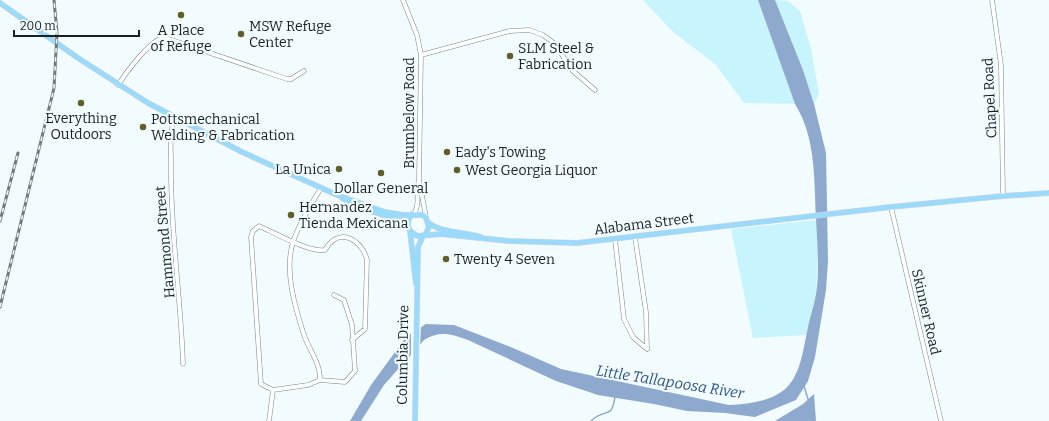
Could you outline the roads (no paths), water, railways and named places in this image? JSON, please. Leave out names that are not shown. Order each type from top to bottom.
[{"type":"main road","points":[[0,3],[118,85],[175,118],[247,154],[337,195],[385,212],[423,215],[427,220],[429,230],[424,235],[417,236],[399,220],[361,208],[337,195]]},
{"type":"main road","name":"Alabama Street","points":[[424,235],[441,234],[545,243],[577,243],[1003,196],[1049,193]]},
{"type":"main road","points":[[409,228],[408,220],[413,214]]},
{"type":"main road","name":"Alabama Street","points":[[427,220],[439,229],[469,233],[487,238]]},
{"type":"main road","name":"Columbia Drive","points":[[409,228],[417,289]]},
{"type":"main road","name":"Columbia Drive","points":[[415,421],[418,247],[424,235]]},
{"type":"street","name":"Brumbelow Road","points":[[403,0],[417,35],[421,55],[419,180],[417,190],[418,206],[413,214]]},
{"type":"street","name":"Chapel Road","points":[[992,0],[1001,65],[1003,196]]},
{"type":"street","points":[[421,55],[510,31],[529,30],[543,35],[554,43],[573,71],[595,90]]},
{"type":"street","points":[[118,85],[143,54],[157,39],[162,37],[287,79],[291,79],[304,71]]},
{"type":"street","name":"Hammond Street","points":[[175,118],[171,129],[170,192],[182,316],[183,364]]},
{"type":"street","name":"Brumbelow Road","points":[[419,180],[427,220]]},
{"type":"street","points":[[320,380],[320,373],[304,336],[291,281],[290,256],[294,242],[321,188]]},
{"type":"street","name":"Skinner Road","points":[[891,208],[941,421]]},
{"type":"street","points":[[334,295],[344,300],[352,325],[352,340],[356,371],[344,382],[320,380],[308,385],[273,390],[261,384],[251,237],[252,231],[259,226],[308,249],[319,252],[325,250],[331,242],[343,237],[356,242],[365,250],[367,260],[365,329],[352,340]]},
{"type":"street","points":[[615,239],[624,319],[633,337],[647,349],[646,312],[635,237]]},
{"type":"street","points":[[268,421],[273,390]]},
{"type":"waterway","points":[[804,386],[808,399]]},
{"type":"waterway","points":[[591,421],[596,417],[610,411],[614,404],[615,396]]},
{"type":"railway","points":[[0,307],[54,88],[57,33],[54,0]]},
{"type":"railway","points":[[0,221],[18,153]]},
{"type":"place","name":"A Place of Refuge","points":[[181,15]]},
{"type":"place","name":"MSW Refuge Center","points":[[241,34]]},
{"type":"place","name":"SLM Steel & Fabrication","points":[[510,56]]},
{"type":"place","name":"Everything Outdoors","points":[[81,103]]},
{"type":"place","name":"Pottsmechanical Welding & Fabrication","points":[[143,127]]},
{"type":"place","name":"Eady's Towing","points":[[447,152]]},
{"type":"place","name":"La Unica","points":[[339,169]]},
{"type":"place","name":"West Georgia Liquor","points":[[457,170]]},
{"type":"place","name":"Dollar General","points":[[381,173]]},
{"type":"place","name":"Hernandez Tienda Mexicana","points":[[291,215]]},
{"type":"place","name":"Twenty 4 Seven","points":[[446,259]]},
{"type":"water label","name":"Little Tallapoosa River","points":[[670,382]]}]
